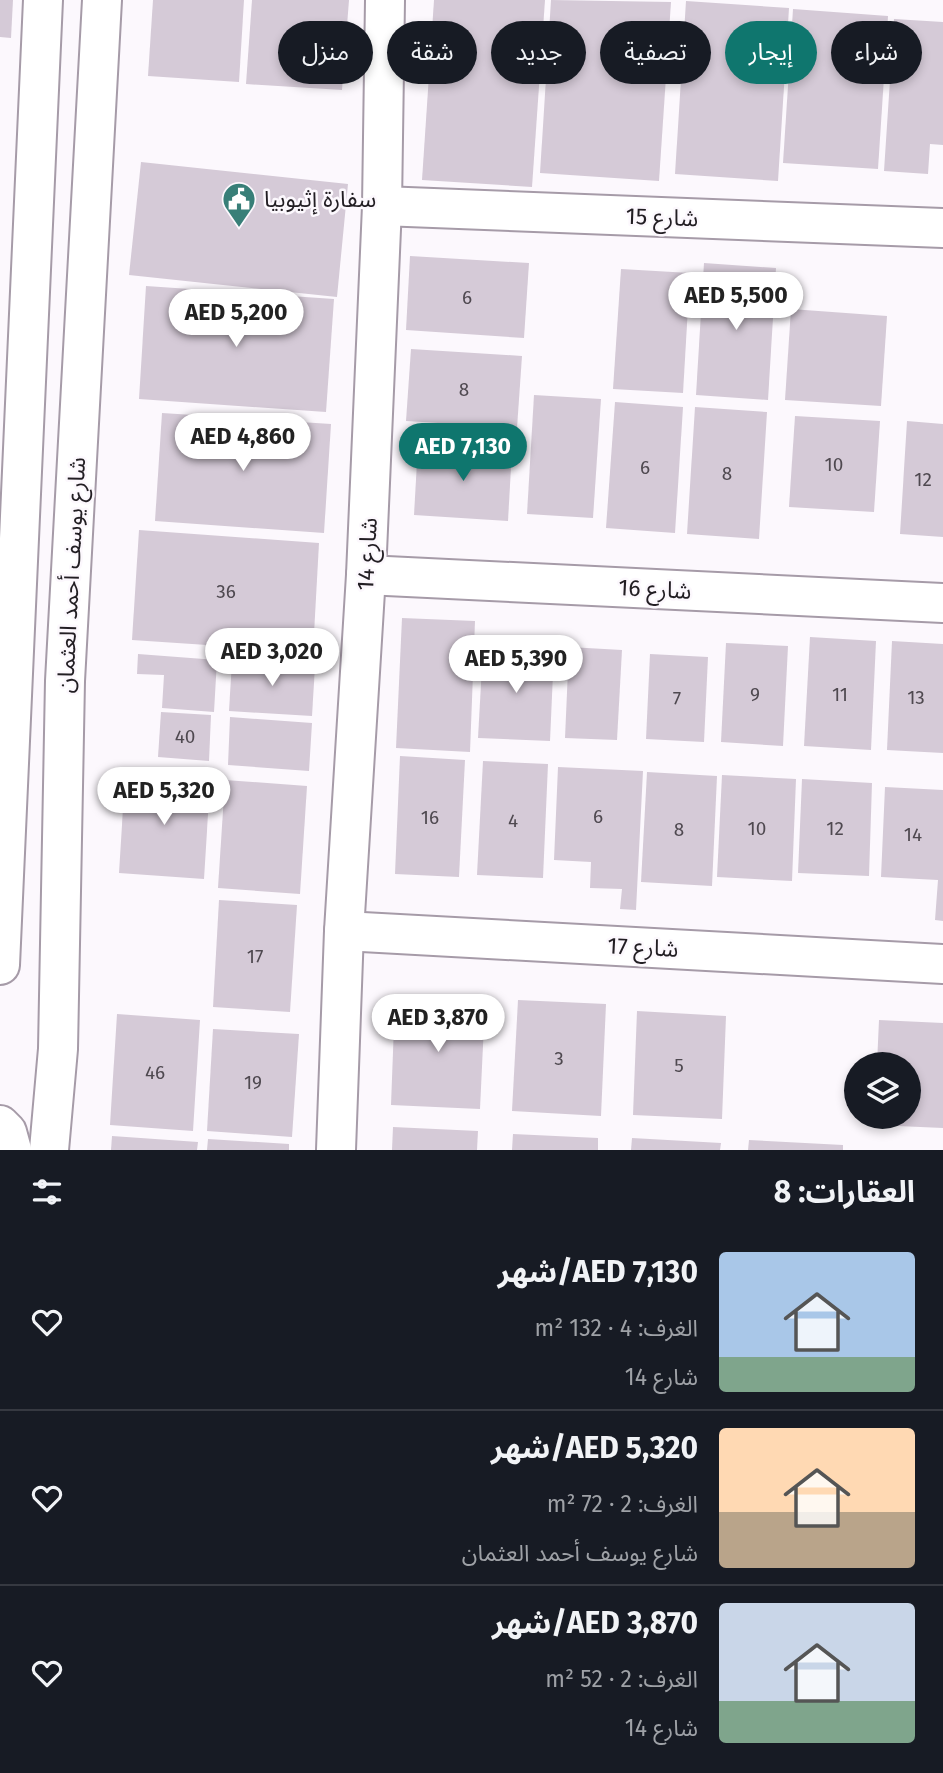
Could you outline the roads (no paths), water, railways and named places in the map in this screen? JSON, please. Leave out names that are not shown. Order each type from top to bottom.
[{"type":"street","points":[[0,965],[43,0]]},
{"type":"street","name":"شارع يوسف أحمد العثمان","points":[[49,1150],[58,1049],[65,681],[102,0]]},
{"type":"street","name":"شارع 14","points":[[336,1150],[344,931],[366,575],[382,206],[385,0]]},
{"type":"street","name":"شارع 15","points":[[382,206],[943,228]]},
{"type":"street","points":[[31,306],[40,321],[51,363],[31,694],[40,699],[52,697],[65,681]]},
{"type":"street","name":"شارع 16","points":[[366,575],[943,603]]},
{"type":"street","points":[[10,770],[22,763],[28,765],[36,770],[44,786],[38,1003],[44,1034],[58,1049]]},
{"type":"street","name":"شارع 17","points":[[344,931],[943,964]]},
{"type":"street","points":[[0,1125],[7,1132],[12,1150]]},
{"type":"place","name":"سفارة إثيوبيا","points":[[239,229]]}]
